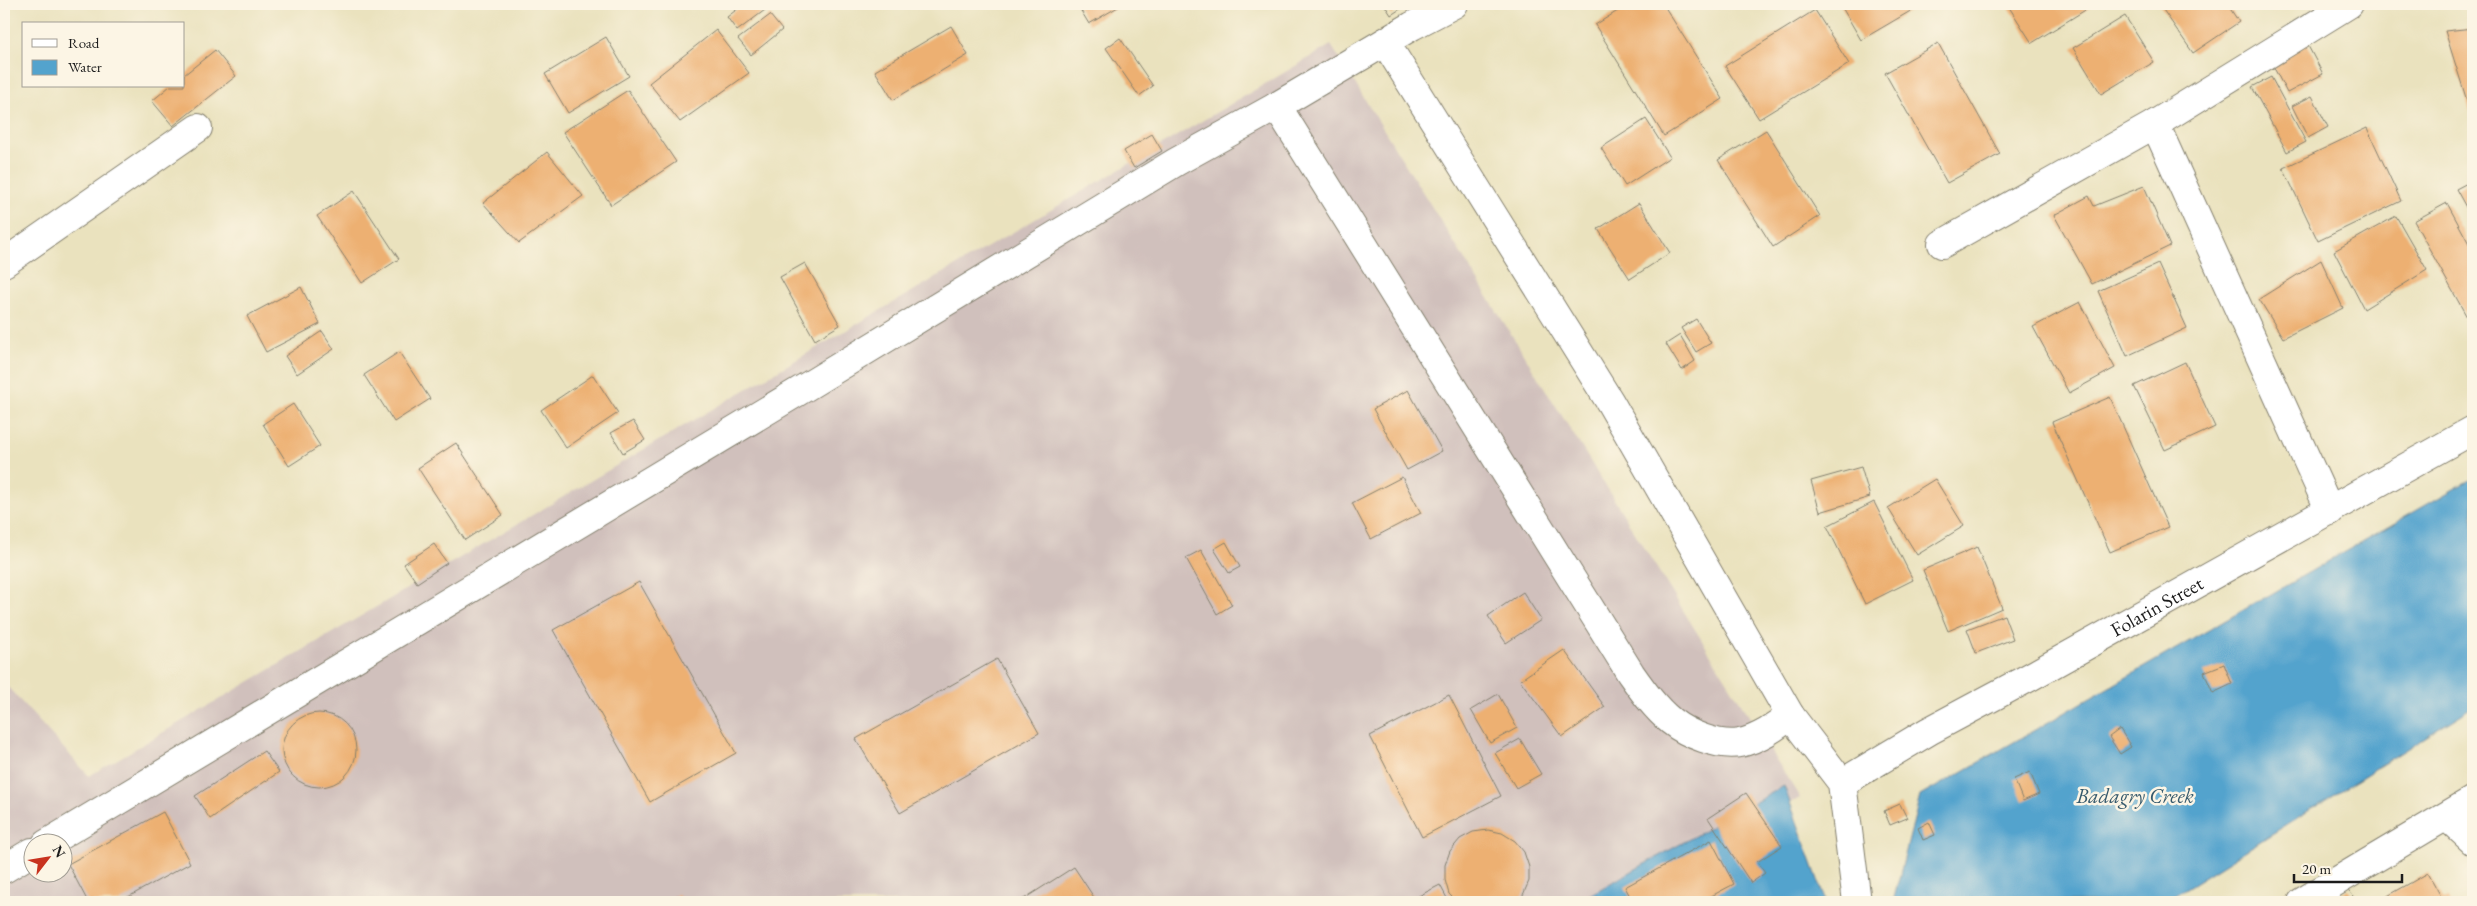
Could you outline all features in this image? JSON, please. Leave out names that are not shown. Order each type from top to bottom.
[{"type":"street","points":[[63,834],[798,392],[1176,162],[1278,106],[1454,4]]},
{"type":"street","points":[[1942,244],[2155,124],[2349,4]]},
{"type":"street","points":[[1386,42],[1610,402],[1790,715],[1842,783],[1857,902]]},
{"type":"street","points":[[1278,106],[1445,378],[1631,674],[1651,701],[1681,728],[1707,740],[1739,743],[1777,727],[1790,715]]},
{"type":"street","points":[[2155,124],[2330,511]]},
{"type":"street","points":[[4,263],[198,128]]},
{"type":"street","name":"Folarin Street","points":[[1842,783],[1929,731],[2330,511],[2473,430]]},
{"type":"street","points":[[2302,902],[2473,800]]},
{"type":"street","points":[[2447,817],[2473,841]]},
{"type":"street","points":[[4,869],[22,858]]},
{"type":"shaded area","points":[[1331,45],[1800,798],[1611,902],[4,902],[4,683],[89,776]]},
{"type":"water","name":"Badagry Creek","points":[[2473,478],[2473,707],[2164,902],[1893,902],[1920,796]]},
{"type":"water","points":[[1784,786],[1826,902],[1577,902]]},
{"type":"building","points":[[744,4],[773,4],[737,31],[727,17]]},
{"type":"building","points":[[1077,4],[1123,4],[1089,24]]},
{"type":"building","points":[[1384,4],[1408,4],[1391,15]]},
{"type":"building","points":[[1629,4],[1663,4],[1723,99],[1664,136],[1595,25]]},
{"type":"building","points":[[1840,4],[1918,4],[1919,6],[1861,40]]},
{"type":"building","points":[[2007,4],[2095,4],[2032,43]]},
{"type":"building","points":[[2159,4],[2227,4],[2239,22],[2193,53]]},
{"type":"building","points":[[1815,10],[1849,64],[1759,119],[1725,66]]},
{"type":"building","points":[[770,15],[782,30],[751,55],[738,39]]},
{"type":"building","points":[[2125,16],[2154,62],[2101,94],[2073,48]]},
{"type":"building","points":[[951,26],[968,55],[893,100],[875,71]]},
{"type":"building","points":[[2473,28],[2473,120],[2445,31]]},
{"type":"building","points":[[716,30],[749,73],[680,122],[649,83]]},
{"type":"building","points":[[606,37],[629,76],[568,113],[545,74]]},
{"type":"building","points":[[1120,38],[1153,86],[1139,96],[1106,48]]},
{"type":"building","points":[[1938,43],[2000,154],[1947,183],[1885,73]]},
{"type":"building","points":[[2307,44],[2323,74],[2287,93],[2271,62]]},
{"type":"building","points":[[215,50],[236,76],[173,126],[152,101],[168,88],[185,88],[185,74]]},
{"type":"building","points":[[2271,77],[2306,142],[2287,152],[2252,87]]},
{"type":"building","points":[[628,90],[676,162],[611,205],[563,132]]},
{"type":"building","points":[[2312,96],[2328,127],[2308,138],[2292,106]]},
{"type":"building","points":[[1646,119],[1670,157],[1625,186],[1601,148]]},
{"type":"building","points":[[2367,128],[2401,201],[2318,241],[2283,168]]},
{"type":"building","points":[[1766,130],[1820,216],[1773,247],[1718,160]]},
{"type":"building","points":[[1152,134],[1162,151],[1134,168],[1124,151]]},
{"type":"building","points":[[547,152],[583,196],[519,243],[483,203]]},
{"type":"building","points":[[2473,180],[2473,220],[2456,189]]},
{"type":"building","points":[[2144,186],[2170,246],[2092,284],[2054,215],[2089,196],[2094,206]]},
{"type":"building","points":[[354,191],[399,259],[362,283],[317,216]]},
{"type":"building","points":[[1639,203],[1670,253],[1630,279],[1598,229]]},
{"type":"building","points":[[2447,203],[2473,251],[2473,328],[2414,221]]},
{"type":"building","points":[[2396,216],[2427,270],[2364,309],[2334,251]]},
{"type":"building","points":[[2321,260],[2343,308],[2283,338],[2259,299]]},
{"type":"building","points":[[805,263],[840,325],[815,340],[780,277]]},
{"type":"building","points":[[2158,264],[2187,328],[2127,356],[2098,291]]},
{"type":"building","points":[[301,287],[320,324],[266,352],[247,316]]},
{"type":"building","points":[[2080,302],[2115,368],[2069,393],[2033,327]]},
{"type":"building","points":[[1696,319],[1711,343],[1696,352],[1681,328]]},
{"type":"building","points":[[322,331],[334,349],[297,374],[285,356]]},
{"type":"building","points":[[1680,335],[1695,361],[1682,370],[1666,344]]},
{"type":"building","points":[[399,352],[430,399],[394,422],[364,375]]},
{"type":"building","points":[[2185,362],[2215,427],[2165,450],[2134,386]]},
{"type":"building","points":[[593,375],[618,413],[566,448],[541,410]]},
{"type":"building","points":[[1408,390],[1442,451],[1407,470],[1373,409]]},
{"type":"building","points":[[2110,397],[2168,527],[2110,552],[2052,422]]},
{"type":"building","points":[[293,404],[320,446],[289,466],[263,424]]},
{"type":"building","points":[[633,421],[645,440],[623,453],[611,433]]},
{"type":"building","points":[[456,443],[503,515],[465,540],[418,468]]},
{"type":"building","points":[[1861,467],[1870,497],[1820,512],[1811,481]]},
{"type":"building","points":[[1402,477],[1421,513],[1371,539],[1352,503]]},
{"type":"building","points":[[1935,479],[1964,526],[1917,555],[1888,508]]},
{"type":"building","points":[[1874,502],[1913,580],[1865,604],[1827,526]]},
{"type":"building","points":[[1226,542],[1240,567],[1229,573],[1214,549]]},
{"type":"building","points":[[434,544],[447,563],[417,583],[404,564]]},
{"type":"building","points":[[1977,547],[2002,608],[1948,631],[1923,570]]},
{"type":"building","points":[[1201,550],[1232,605],[1217,614],[1186,558]]},
{"type":"building","points":[[639,582],[736,753],[650,802],[553,630]]},
{"type":"building","points":[[1523,592],[1541,620],[1506,643],[1488,616]]},
{"type":"building","points":[[2004,615],[2013,639],[1976,653],[1967,629]]},
{"type":"building","points":[[1564,650],[1605,707],[1562,737],[1520,680]]},
{"type":"building","points":[[997,659],[1039,733],[900,813],[856,739]]},
{"type":"building","points":[[2224,664],[2232,684],[2213,693],[2204,672]]},
{"type":"building","points":[[1498,694],[1517,728],[1490,743],[1471,710]]},
{"type":"building","points":[[1449,695],[1501,796],[1422,837],[1370,736]]},
{"type":"building","points":[[319,713],[333,716],[345,724],[353,736],[356,750],[353,764],[345,776],[333,784],[319,787],[305,784],[293,776],[285,764],[282,750],[285,736],[293,724],[305,716]]},
{"type":"building","points":[[2120,729],[2131,747],[2120,754],[2109,737]]},
{"type":"building","points":[[1520,739],[1541,774],[1516,788],[1495,753]]},
{"type":"building","points":[[264,751],[279,772],[210,819],[195,796]]},
{"type":"building","points":[[2030,772],[2039,794],[2023,801],[2014,779]]},
{"type":"building","points":[[1746,793],[1782,846],[1757,862],[1765,873],[1751,883],[1708,818]]},
{"type":"building","points":[[1900,804],[1907,818],[1890,825],[1884,811]]},
{"type":"building","points":[[163,812],[190,863],[119,902],[88,902],[72,872],[72,862]]},
{"type":"building","points":[[1929,822],[1935,835],[1923,840],[1918,828]]},
{"type":"building","points":[[1488,830],[1502,833],[1515,841],[1524,852],[1529,867],[1529,881],[1523,895],[1517,902],[1457,902],[1449,894],[1445,880],[1445,865],[1450,851],[1460,839],[1473,832]]},
{"type":"building","points":[[1711,840],[1734,884],[1700,902],[1633,902],[1625,887]]},
{"type":"building","points":[[1074,867],[1097,902],[1019,902]]},
{"type":"building","points":[[2428,873],[2443,900],[2448,897],[2451,902],[2377,902]]},
{"type":"building","points":[[1440,885],[1449,902],[1407,902]]},
{"type":"building","points":[[2348,889],[2357,902],[2332,902],[2330,900]]},
{"type":"building","points":[[678,895],[683,902],[665,902]]}]
